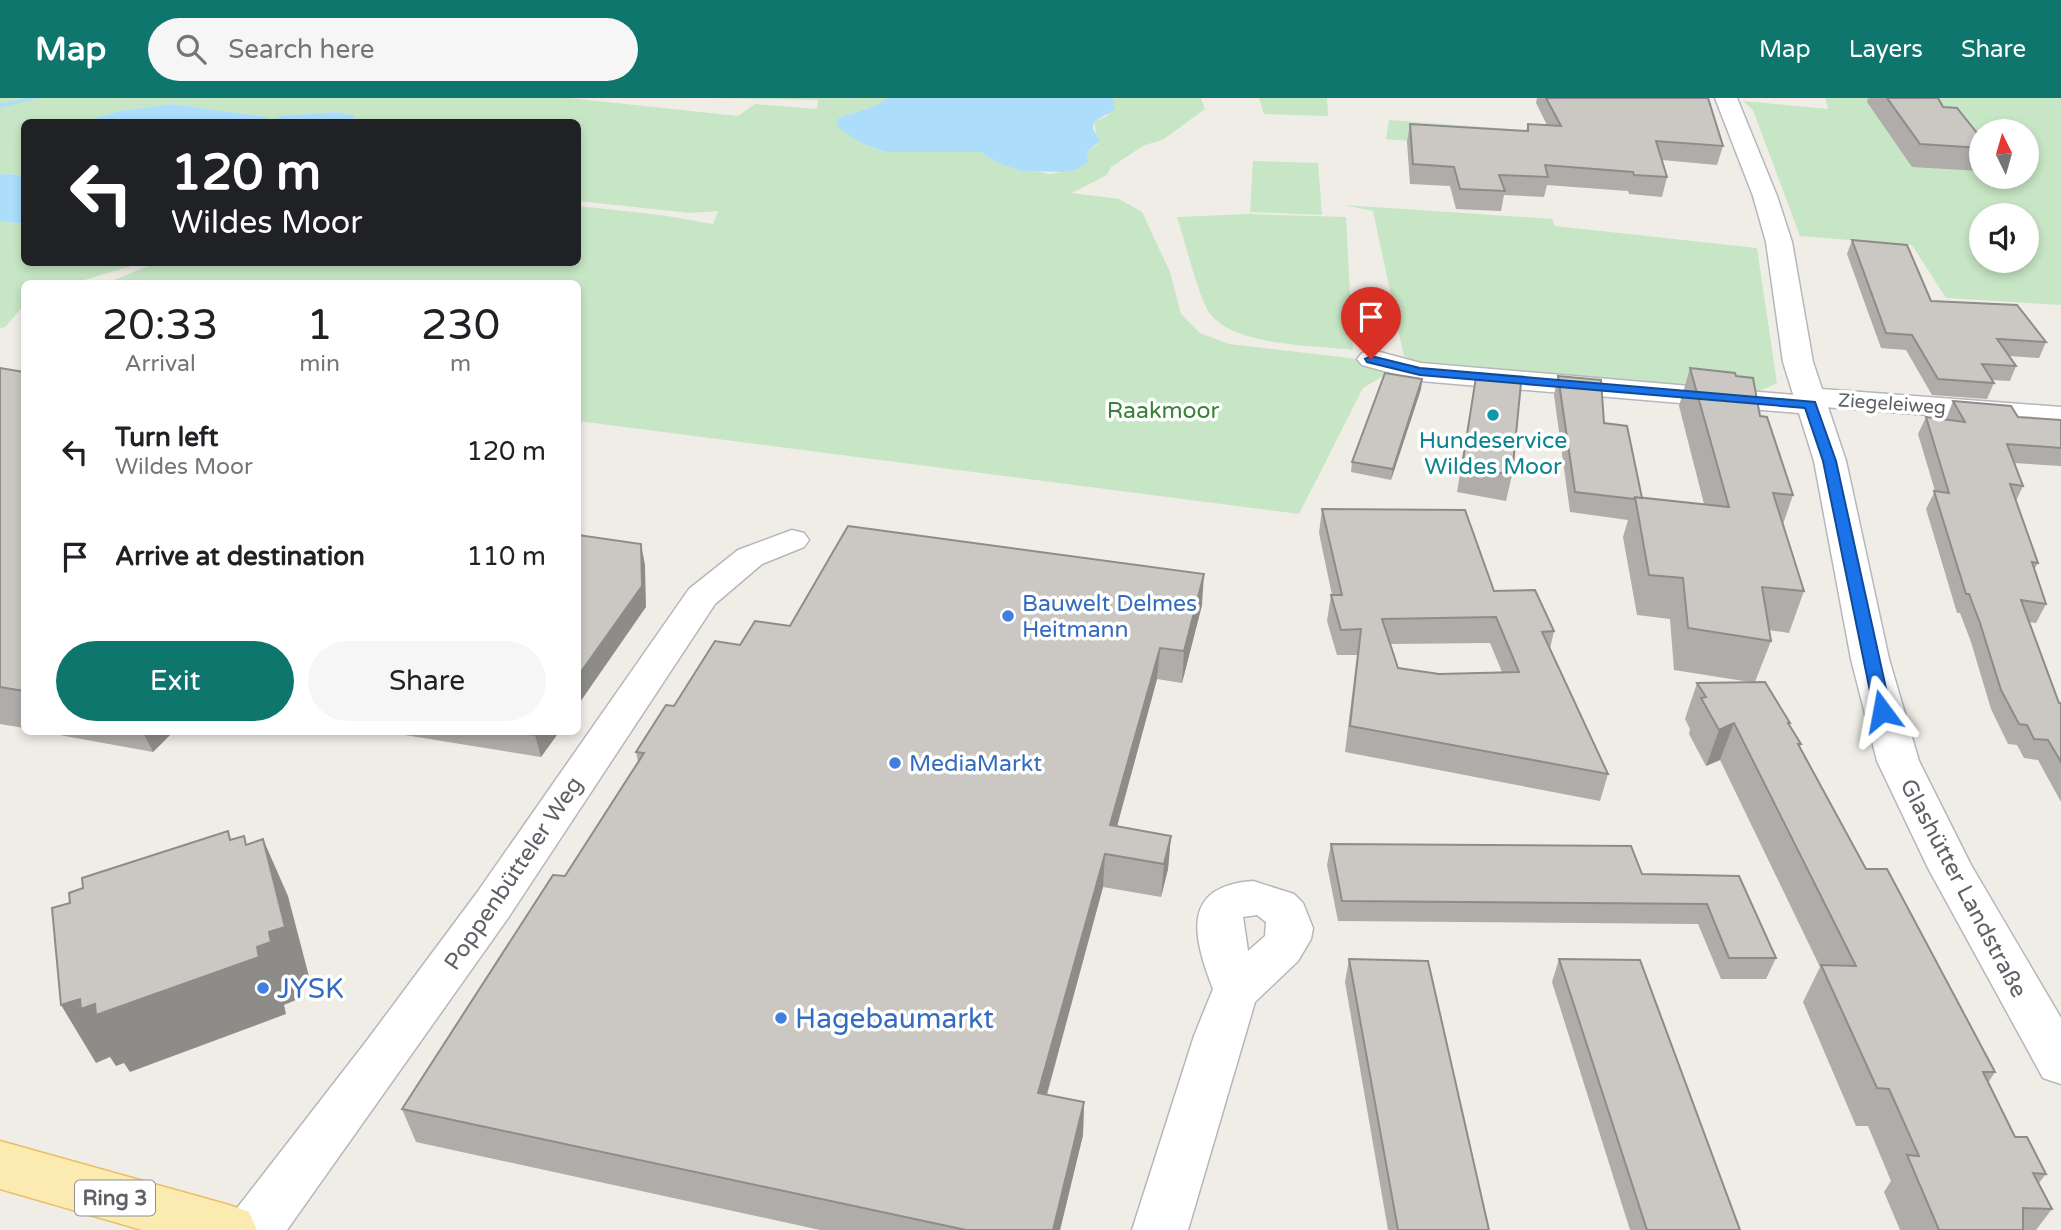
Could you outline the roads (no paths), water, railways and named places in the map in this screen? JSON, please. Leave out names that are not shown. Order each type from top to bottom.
[{"type":"main road","name":"Ring 3","points":[[0,1166],[229,1230]]},
{"type":"street","name":"Glashütter Landstraße","points":[[1726,98],[1765,196],[1779,242],[1788,309],[1809,401],[1830,461],[1876,685],[1898,761],[1950,869],[2061,1063]]},
{"type":"street","name":"Ziegeleiweg","points":[[1371,359],[1420,372],[1809,401],[2061,416]]},
{"type":"street","name":"Poppenbütteler Weg","points":[[254,1230],[383,1058],[492,906],[702,597],[750,556],[792,540]]},
{"type":"street","points":[[1160,1230],[1213,1055],[1237,988]]},
{"type":"water","points":[[888,98],[1112,98],[1115,109],[1094,122],[1093,129],[1100,141],[1087,152],[1088,162],[1076,170],[1022,171],[996,162],[981,152],[886,152],[865,145],[837,127],[838,118],[875,106]]},
{"type":"water","points":[[171,104],[268,119],[94,119],[119,111]]},
{"type":"water","points":[[336,112],[355,116],[354,119],[276,119],[281,116]]},
{"type":"water","points":[[0,174],[21,175],[21,224],[0,221]]},
{"type":"waterway","points":[[0,106],[35,98]]},
{"type":"place","name":"Hundeservice Wildes Moor","points":[[1493,415]]},
{"type":"place","name":"Bauwelt Delmes Heitmann","points":[[1008,616]]},
{"type":"place","name":"MediaMarkt","points":[[895,763]]},
{"type":"place","name":"JYSK","points":[[263,988]]},
{"type":"place","name":"Hagebaumarkt","points":[[781,1018]]},
{"type":"park label","name":"Raakmoor","points":[[1163,410]]}]
